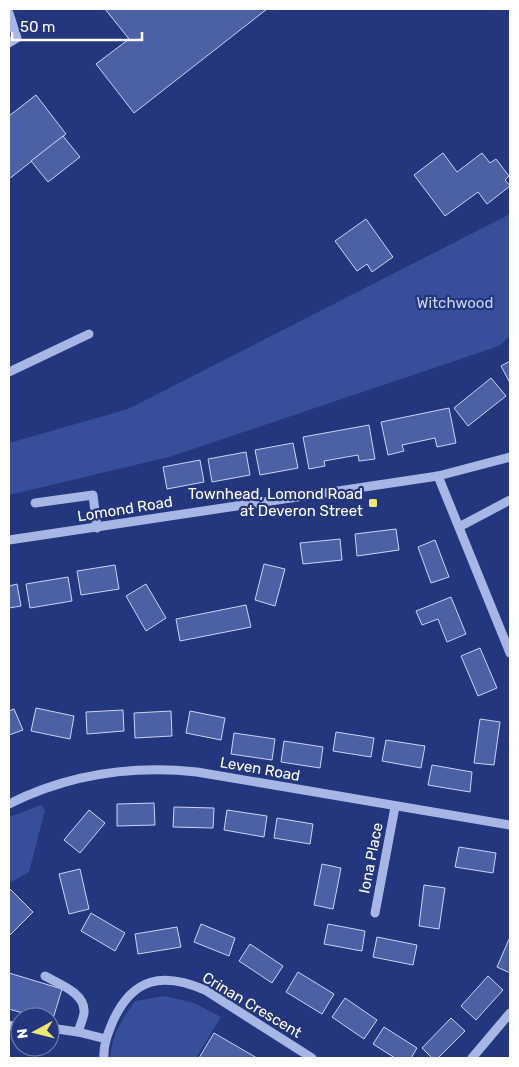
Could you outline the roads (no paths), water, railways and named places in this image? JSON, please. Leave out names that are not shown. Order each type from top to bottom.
[{"type":"street","points":[[9,11],[17,38],[9,43]]},
{"type":"street","points":[[9,372],[90,334]]},
{"type":"street","name":"Lomond Road","points":[[9,540],[438,476],[510,457]]},
{"type":"street","points":[[438,476],[510,653]]},
{"type":"street","points":[[35,503],[93,495],[98,528]]},
{"type":"street","points":[[459,527],[510,500]]},
{"type":"street","name":"Leven Road","points":[[9,804],[33,792],[80,777],[109,772],[172,770],[197,772],[510,825]]},
{"type":"street","name":"Iona Place","points":[[375,913],[395,807]]},
{"type":"street","points":[[46,976],[75,993],[82,1002],[84,1012],[78,1032]]},
{"type":"street","name":"Crinan Crescent","points":[[104,1058],[106,1039],[116,1015],[134,992],[143,985],[170,979],[186,982],[205,990],[312,1058]]},
{"type":"street","points":[[472,1058],[510,1013]]},
{"type":"street","points":[[60,1029],[106,1039]]},
{"type":"place","name":"Townhead, Lomond Road at Deveron Street","points":[[373,503]]},
{"type":"park label","name":"Witchwood","points":[[455,303]]}]
